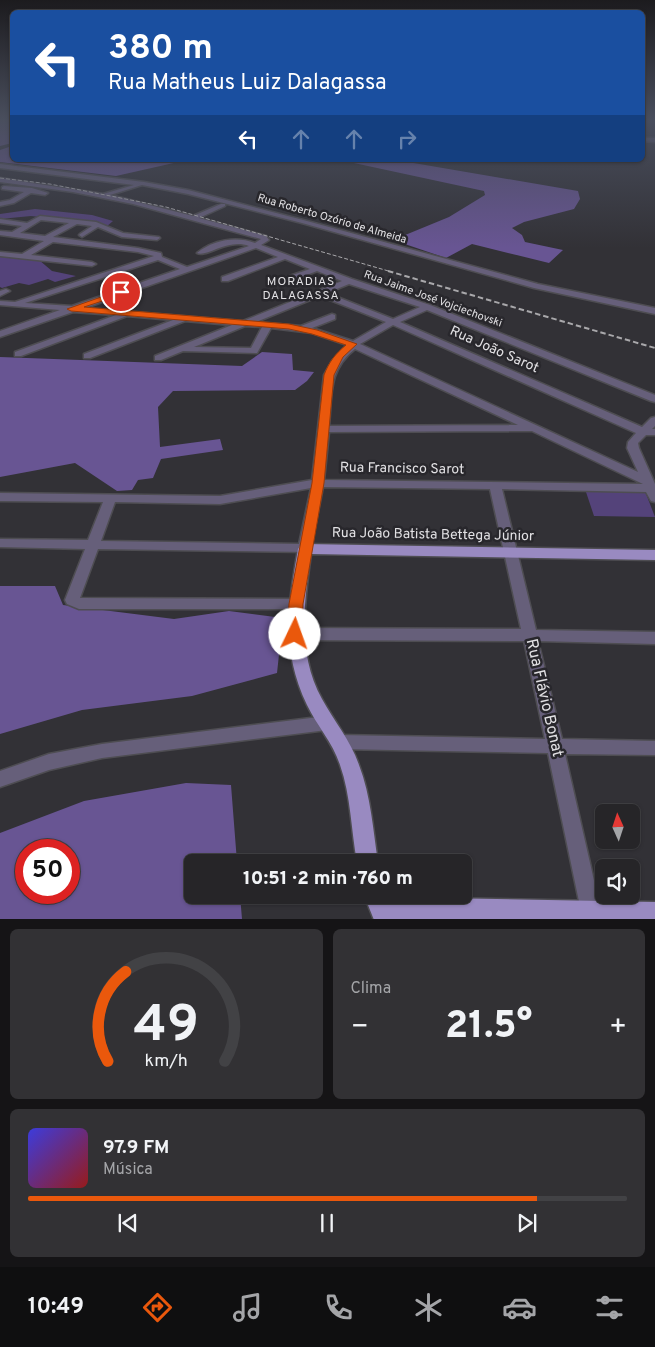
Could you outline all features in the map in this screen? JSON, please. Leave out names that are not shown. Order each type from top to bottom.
[{"type":"main road","name":"Rua João Batista Bettega Júnior","points":[[305,548],[655,555]]},
{"type":"main road","points":[[305,548],[296,604],[295,634],[300,667],[311,695],[326,723],[340,742],[350,764],[357,792],[366,854]]},
{"type":"main road","points":[[380,908],[655,913]]},
{"type":"street","name":"Rua Roberto Ozório de Almeida","points":[[0,166],[132,182],[204,196],[367,243]]},
{"type":"street","points":[[0,180],[103,195],[195,217],[264,237],[265,240],[255,246],[0,334]]},
{"type":"street","points":[[0,194],[24,182]]},
{"type":"street","points":[[132,182],[367,243],[499,280],[655,316]]},
{"type":"street","points":[[0,204],[9,203],[42,185]]},
{"type":"street","points":[[0,188],[83,199],[140,185]]},
{"type":"street","points":[[195,217],[224,205]]},
{"type":"street","points":[[12,235],[40,218],[97,225],[122,236],[157,238]]},
{"type":"street","points":[[0,221],[29,225]]},
{"type":"street","points":[[23,257],[76,222]]},
{"type":"street","points":[[82,235],[97,225]]},
{"type":"street","points":[[0,233],[151,252],[158,256],[158,258],[187,270]]},
{"type":"street","name":"Rua Jaime José Vojciechovski","points":[[201,253],[235,241],[243,241],[349,281],[427,307],[655,399]]},
{"type":"street","points":[[0,254],[92,264]]},
{"type":"street","points":[[225,279],[285,257]]},
{"type":"street","points":[[0,308],[158,258]]},
{"type":"street","points":[[278,283],[316,269]]},
{"type":"street","points":[[158,358],[349,281]]},
{"type":"street","name":"Rua João Sarot","points":[[320,293],[395,323],[643,432],[655,432]]},
{"type":"street","points":[[0,303],[246,322],[302,329],[352,344],[536,428],[652,488]]},
{"type":"street","points":[[305,548],[318,483],[329,375],[332,365],[339,355],[352,344],[427,307]]},
{"type":"street","points":[[617,307],[655,311]]},
{"type":"street","points":[[18,354],[128,313]]},
{"type":"street","points":[[302,329],[332,317]]},
{"type":"street","points":[[86,356],[185,318]]},
{"type":"street","points":[[181,349],[254,351],[268,325]]},
{"type":"street","points":[[652,488],[633,448],[633,442],[655,420]]},
{"type":"street","points":[[323,429],[536,428]]},
{"type":"street","name":"Rua Francisco Sarot","points":[[0,497],[220,500],[318,483],[652,488]]},
{"type":"street","name":"Rua Flávio Bonat","points":[[495,485],[555,745],[591,912]]},
{"type":"street","points":[[110,499],[72,600],[79,604],[296,604]]},
{"type":"street","name":"Rua João Batista Bettega Júnior","points":[[0,543],[305,548]]},
{"type":"street","points":[[295,634],[529,635],[655,638]]},
{"type":"street","points":[[0,779],[49,762],[102,751],[326,723]]},
{"type":"street","points":[[340,742],[655,748]]},
{"type":"shaded area","points":[[7,163],[174,163],[116,176]]},
{"type":"shaded area","points":[[353,163],[413,163],[578,191],[580,199],[574,209],[524,222],[512,228],[522,235],[525,242],[563,250],[549,263],[472,244],[446,258],[393,240],[449,217],[485,195],[484,191]]},
{"type":"shaded area","points":[[35,209],[92,215],[113,221],[106,227],[96,223],[31,216],[0,219],[0,214]]},
{"type":"shaded area","points":[[0,255],[39,260],[52,271],[76,276],[55,282],[48,279],[29,285],[19,283],[2,288],[0,287]]},
{"type":"shaded area","points":[[262,352],[292,354],[293,370],[314,372],[307,381],[295,390],[173,391],[158,407],[160,447],[220,439],[223,450],[161,459],[153,478],[138,480],[132,490],[117,491],[75,463],[0,477],[0,357],[242,366]]},
{"type":"shaded area","points":[[585,489],[645,491],[655,517],[594,516]]},
{"type":"shaded area","points":[[0,586],[55,586],[63,605],[174,619],[229,611],[283,618],[277,673],[192,696],[82,710],[0,734]]},
{"type":"shaded area","points":[[186,783],[231,785],[236,854],[184,854],[184,904],[241,904],[242,919],[0,919],[0,833],[84,801]]},
{"type":"railway","points":[[0,178],[50,184],[166,207],[392,272]]},
{"type":"railway","points":[[388,271],[655,348]]},
{"type":"district","name":"MORADIAS DALAGASSA","points":[[301,289]]},
{"type":"route","points":[[121,292],[71,309],[289,327],[314,332],[352,344],[339,355],[332,365],[329,375],[318,483],[296,604],[295,634]]}]
